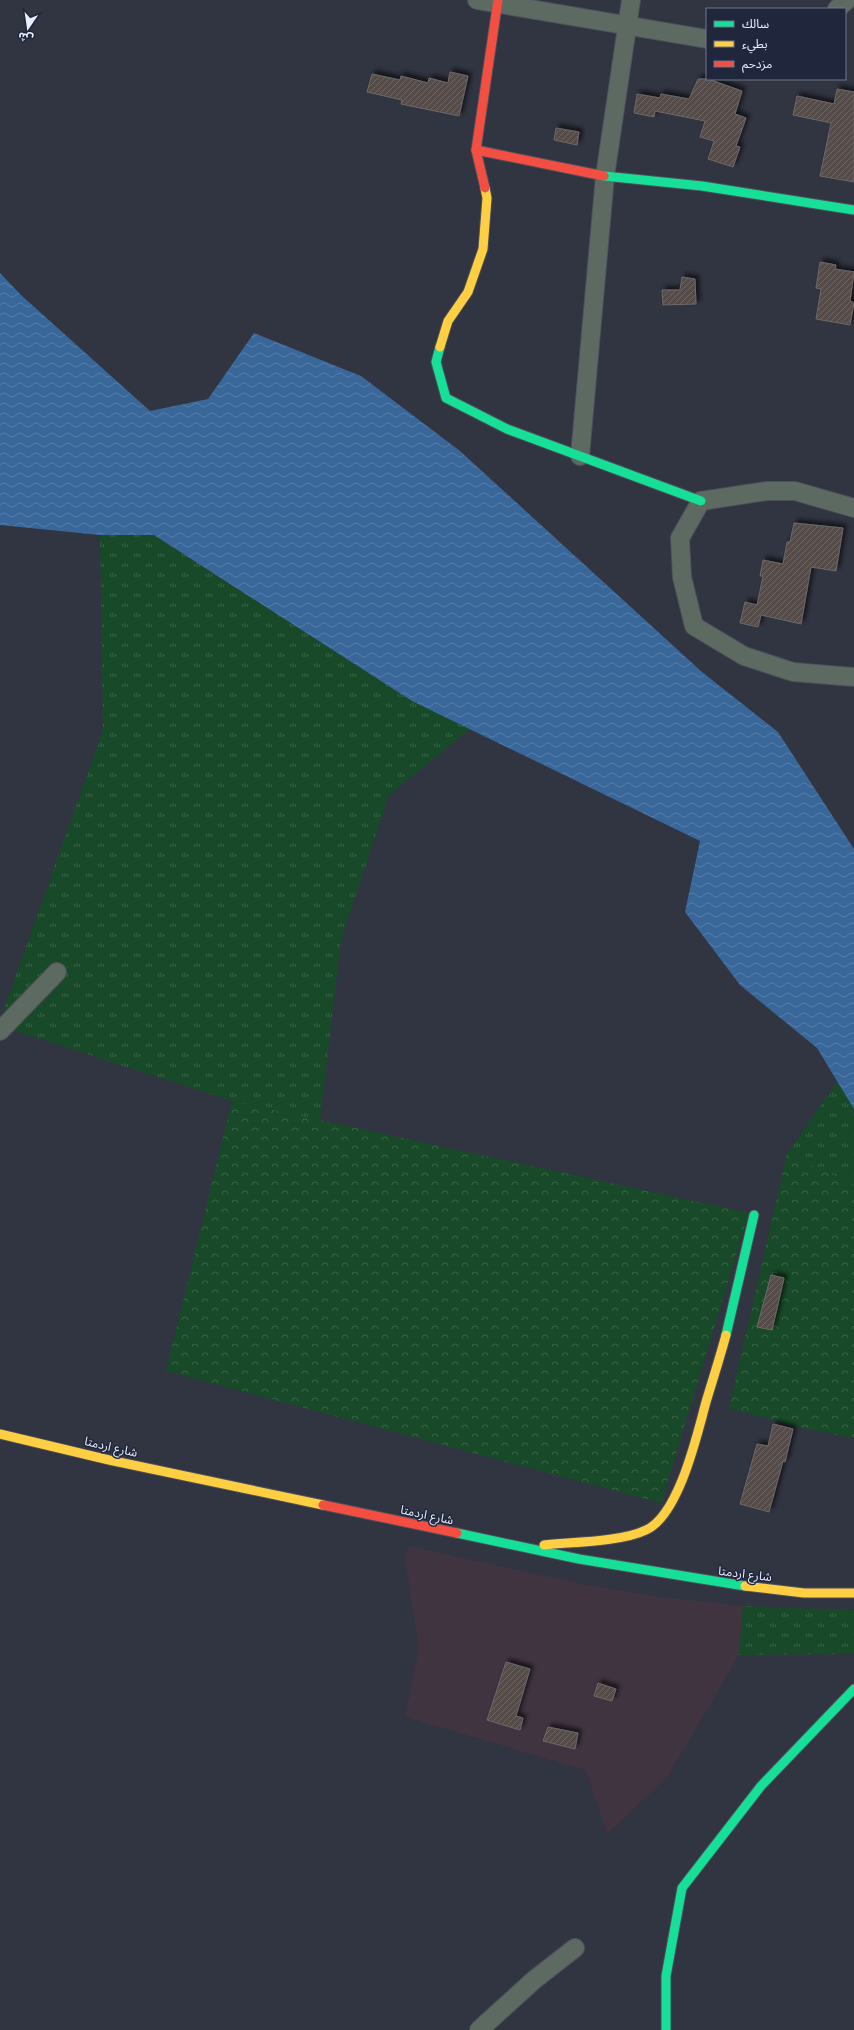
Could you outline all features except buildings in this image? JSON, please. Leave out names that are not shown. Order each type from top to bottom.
[{"type":"street","points":[[477,0],[498,2],[706,39]]},
{"type":"street","points":[[580,456],[605,176],[631,0]]},
{"type":"street","points":[[498,2],[476,150],[487,198],[483,249],[468,292],[448,321],[436,362],[446,398],[507,429],[701,501],[767,491],[795,491],[854,508]]},
{"type":"street","points":[[476,150],[605,176],[702,186],[854,210]]},
{"type":"street","points":[[701,501],[680,538],[682,577],[694,626],[744,656],[793,672],[854,677]]},
{"type":"street","points":[[0,1031],[57,972]]},
{"type":"street","points":[[518,1547],[631,1536],[647,1530],[658,1522],[667,1510],[686,1471],[724,1342],[754,1216]]},
{"type":"street","name":"شارع اردمتا","points":[[0,1434],[110,1460],[518,1547],[720,1583],[804,1593],[854,1593]]},
{"type":"street","points":[[666,2030],[666,1976],[682,1888],[761,1786],[854,1689]]},
{"type":"street","points":[[479,2030],[534,1980],[575,1948]]},
{"type":"shaded area","points":[[409,1546],[581,1584],[661,1597],[743,1606],[739,1655],[668,1776],[607,1834],[586,1770],[405,1717],[419,1649],[405,1558]]},
{"type":"green space","points":[[100,535],[154,535],[412,701],[470,729],[389,795],[341,940],[320,1121],[232,1101],[0,1026],[0,1020],[103,730]]},
{"type":"green space","points":[[837,1082],[854,1109],[854,1185],[787,1154]]},
{"type":"green space","points":[[232,1101],[749,1213],[661,1503],[166,1371]]},
{"type":"green space","points":[[787,1154],[854,1185],[854,1438],[798,1427],[729,1408]]},
{"type":"green space","points":[[743,1606],[854,1610],[854,1654],[739,1655]]},
{"type":"water","points":[[0,273],[21,295],[150,411],[208,399],[254,333],[361,376],[460,451],[702,672],[778,732],[854,849],[854,1109],[817,1048],[740,985],[685,912],[700,841],[412,701],[154,535],[100,535],[0,525]]},
{"type":"traffic: fast","points":[[604,176],[702,186],[854,210]]},
{"type":"traffic: fast","points":[[440,347],[436,362],[446,398],[507,429],[701,501]]},
{"type":"traffic: fast","points":[[726,1335],[754,1215]]},
{"type":"traffic: fast","points":[[457,1533],[579,1559],[745,1586]]},
{"type":"traffic: fast","points":[[666,2030],[666,1976],[682,1888],[761,1786],[854,1689]]},
{"type":"traffic: slow","points":[[440,347],[448,321],[468,292],[483,249],[487,198],[485,188]]},
{"type":"traffic: slow","points":[[544,1545],[596,1541],[623,1537],[646,1530],[658,1522],[677,1492],[685,1473],[726,1335]]},
{"type":"traffic: slow","points":[[0,1434],[109,1460],[323,1505]]},
{"type":"traffic: slow","points":[[745,1586],[804,1593],[854,1593]]},
{"type":"traffic: jam","points":[[485,188],[476,150],[498,0]]},
{"type":"traffic: jam","points":[[476,150],[604,176]]},
{"type":"traffic: jam","points":[[323,1505],[457,1533]]}]
